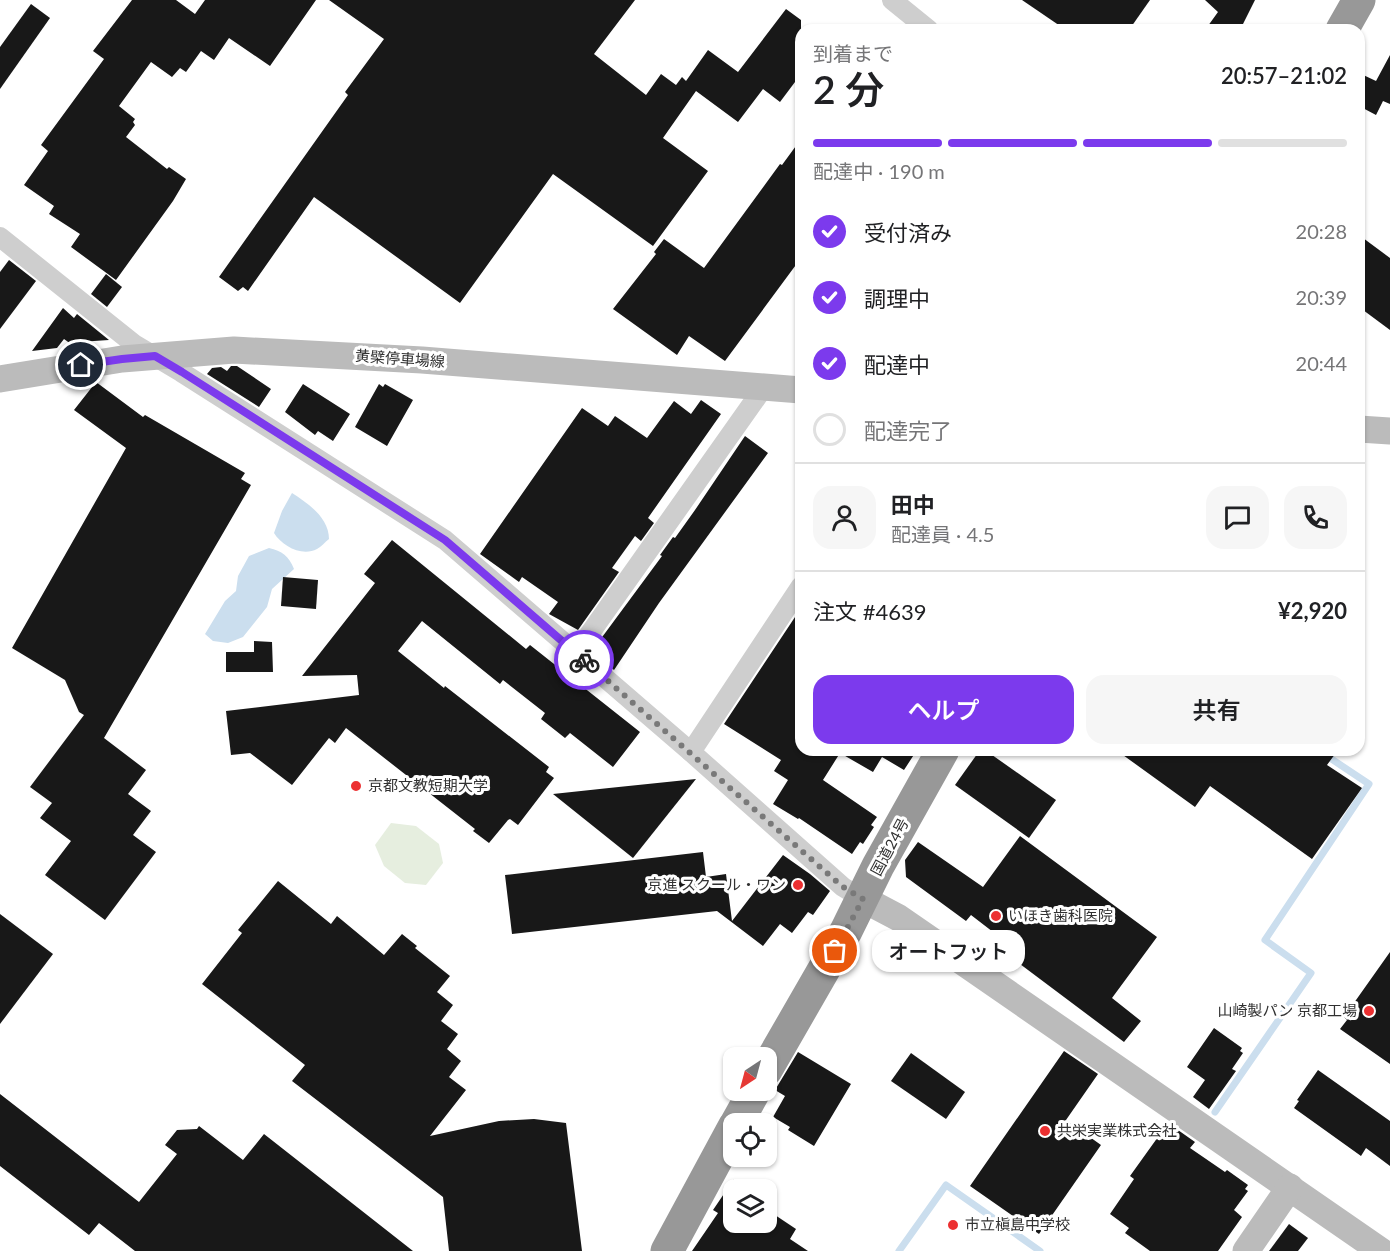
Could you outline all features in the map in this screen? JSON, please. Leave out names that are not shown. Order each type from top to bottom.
[{"type":"highway","points":[[1345,24],[1359,0]]},
{"type":"highway","name":"国道24号","points":[[777,1051],[863,899],[878,866],[940,756]]},
{"type":"highway","points":[[667,1251],[723,1147]]},
{"type":"main road","name":"黄檗停車場線","points":[[0,379],[122,359],[234,350],[422,360],[795,390]]},
{"type":"main road","points":[[1365,429],[1390,431]]},
{"type":"main road","points":[[863,899],[899,918],[1381,1251]]},
{"type":"main road","points":[[1246,1251],[1290,1187]]},
{"type":"street","points":[[892,0],[922,24]]},
{"type":"street","points":[[0,237],[134,344],[445,540],[691,752],[843,887],[863,899]]},
{"type":"street","points":[[576,653],[764,387]]},
{"type":"street","points":[[691,752],[795,595]]},
{"type":"green space","points":[[391,823],[416,826],[439,844],[443,863],[426,885],[405,883],[384,866],[375,845]]},
{"type":"water","points":[[292,493],[317,512],[326,524],[329,539],[317,549],[305,552],[293,549],[274,533]]},
{"type":"water","points":[[269,548],[284,555],[294,569],[272,589],[267,607],[243,637],[228,643],[213,641],[205,634],[225,601],[236,591],[238,576],[249,556]]},
{"type":"building","points":[[132,0],[176,0],[195,14],[205,0],[316,0],[270,66],[229,38],[214,60],[201,51],[186,72],[180,68],[172,77],[151,62],[119,106],[135,119],[133,122],[135,125],[126,137],[167,169],[169,167],[186,179],[173,201],[116,280],[71,247],[80,234],[49,214],[54,206],[24,185],[48,151],[41,145],[104,59],[93,51]]},
{"type":"building","points":[[329,0],[635,0],[594,54],[646,95],[661,74],[676,85],[682,77],[686,81],[708,50],[738,72],[786,9],[801,20],[801,24],[795,24],[795,82],[780,102],[763,89],[738,122],[696,91],[663,138],[708,171],[653,246],[553,174],[460,303],[314,197],[248,291],[243,287],[238,291],[219,277],[348,95],[345,92],[384,39]]},
{"type":"building","points":[[1022,0],[1150,0],[1133,24],[1057,24]]},
{"type":"building","points":[[1205,0],[1255,0],[1243,24],[1209,24],[1218,12]]},
{"type":"building","points":[[31,4],[50,18],[0,89],[0,47]]},
{"type":"building","points":[[1390,55],[1390,104],[1383,101],[1376,115],[1365,109],[1365,76],[1376,81]]},
{"type":"building","points":[[795,147],[795,266],[725,361],[689,336],[677,355],[613,309],[656,254],[654,252],[664,239],[704,268],[780,164],[782,165]]},
{"type":"building","points":[[1365,239],[1390,258],[1390,330],[1365,311]]},
{"type":"building","points":[[9,260],[36,281],[0,329],[0,272]]},
{"type":"building","points":[[106,274],[122,287],[107,307],[91,294]]},
{"type":"building","points":[[63,308],[74,318],[77,314],[109,340],[79,342],[75,347],[64,339],[57,348],[32,351]]},
{"type":"building","points":[[231,366],[237,366],[271,389],[259,407],[207,374],[212,368],[221,367],[227,371]]},
{"type":"building","points":[[96,382],[143,417],[145,415],[245,473],[241,479],[251,485],[104,738],[146,770],[128,794],[151,811],[133,835],[156,852],[105,920],[45,875],[71,841],[40,818],[52,803],[30,787],[84,715],[79,712],[65,680],[12,648],[126,448],[74,410]]},
{"type":"building","points":[[303,384],[350,414],[333,441],[318,431],[315,435],[285,412]]},
{"type":"building","points":[[379,384],[383,387],[385,384],[413,400],[387,446],[355,427]]},
{"type":"building","points":[[701,400],[721,414],[648,518],[654,523],[641,541],[635,536],[612,568],[619,572],[578,630],[549,614],[558,602],[522,577],[519,582],[480,554],[582,408],[608,426],[615,416],[647,438],[674,401],[691,414]]},
{"type":"building","points":[[745,436],[768,453],[659,603],[614,670],[601,659],[607,651],[597,644],[662,556],[660,555],[673,537],[675,538],[695,510]]},
{"type":"building","points":[[392,540],[526,649],[530,645],[640,732],[613,767],[570,733],[565,738],[541,719],[545,713],[503,680],[500,684],[422,621],[398,651],[549,767],[546,772],[554,778],[518,825],[508,820],[489,843],[473,831],[475,829],[346,728],[335,743],[329,738],[292,785],[250,753],[231,755],[226,711],[359,695],[357,675],[302,676],[375,583],[364,574]]},
{"type":"building","points":[[283,577],[318,580],[316,609],[281,606]]},
{"type":"building","points":[[795,617],[795,756],[838,756],[823,780],[877,817],[871,825],[874,827],[863,844],[860,842],[852,854],[799,818],[773,804],[788,780],[774,771],[781,760],[724,724]]},
{"type":"building","points":[[254,641],[272,642],[273,672],[226,672],[226,652],[254,652]]},
{"type":"building","points":[[845,756],[913,756],[904,770],[882,757],[873,772]]},
{"type":"building","points":[[976,756],[994,756],[1056,800],[1029,838],[955,785]]},
{"type":"building","points":[[1124,756],[1334,756],[1327,765],[1362,788],[1312,859],[1210,786],[1195,807]]},
{"type":"building","points":[[696,779],[633,858],[553,794],[609,788]]},
{"type":"building","points":[[1020,836],[1157,937],[1112,998],[1141,1021],[1124,1042],[1000,949],[1006,942],[971,915],[966,921],[906,877],[905,860],[918,842],[983,887]]},
{"type":"building","points":[[703,852],[706,877],[726,874],[732,921],[783,855],[830,891],[813,915],[808,912],[792,933],[780,924],[763,946],[717,911],[512,934],[505,875]]},
{"type":"building","points":[[278,881],[331,924],[337,916],[384,955],[402,934],[417,946],[415,948],[450,976],[437,992],[453,1005],[441,1021],[458,1034],[447,1049],[461,1061],[449,1077],[466,1090],[430,1136],[499,1121],[534,1119],[566,1123],[582,1251],[449,1251],[443,1197],[292,1081],[305,1065],[202,984],[242,933],[238,930]]},
{"type":"building","points":[[0,914],[53,954],[0,1024]]},
{"type":"building","name":"山崎製パン 京都工場","points":[[1390,952],[1390,1064],[1340,1029],[1347,1020],[1344,1017]]},
{"type":"building","points":[[1214,1028],[1242,1048],[1240,1051],[1243,1053],[1232,1069],[1236,1071],[1209,1109],[1193,1097],[1205,1080],[1187,1067]]},
{"type":"building","name":"共栄実業株式会社","points":[[1064,1051],[1098,1074],[1066,1120],[1101,1145],[1039,1234],[970,1186]]},
{"type":"building","points":[[798,1052],[851,1084],[814,1146],[788,1130],[790,1127],[777,1119],[775,1113],[785,1096],[777,1091],[777,1087]]},
{"type":"building","points":[[911,1053],[965,1092],[946,1119],[891,1081]]},
{"type":"building","points":[[1318,1070],[1390,1121],[1390,1166],[1366,1148],[1361,1156],[1294,1108]]},
{"type":"building","points":[[0,1094],[139,1202],[177,1154],[165,1145],[177,1130],[197,1129],[199,1126],[243,1160],[264,1134],[413,1251],[135,1251],[99,1223],[89,1235],[0,1166]]},
{"type":"building","points":[[1168,1123],[1195,1142],[1190,1148],[1248,1185],[1245,1189],[1248,1191],[1234,1210],[1242,1217],[1218,1251],[1150,1251],[1125,1233],[1129,1228],[1110,1214],[1134,1179],[1130,1176]]},
{"type":"building","points":[[723,1195],[723,1233],[777,1233],[777,1216],[796,1229],[790,1239],[808,1251],[692,1251],[718,1213],[713,1210]]},
{"type":"building","points":[[1289,1224],[1308,1238],[1298,1251],[1269,1251]]},
{"type":"waterway","points":[[1215,1112],[1311,973],[1265,940],[1369,784],[1327,756]]},
{"type":"waterway","points":[[899,1251],[946,1185],[1040,1251]]},
{"type":"way so far","points":[[584,660],[843,887],[863,899],[835,951]]},
{"type":"place","name":"京都文教短期大学","points":[[356,786]]},
{"type":"place","name":"京進 スクール・ワン","points":[[798,885]]},
{"type":"place","name":"いほき歯科医院","points":[[996,916]]},
{"type":"place","name":"オートフット","points":[[835,951]]},
{"type":"place","name":"山崎製パン 京都工場","points":[[1369,1011]]},
{"type":"place","name":"共栄実業株式会社","points":[[1045,1131]]},
{"type":"place","name":"市立槇島中学校","points":[[953,1225]]},
{"type":"route","points":[[81,365],[155,356],[445,540],[584,660]]}]
